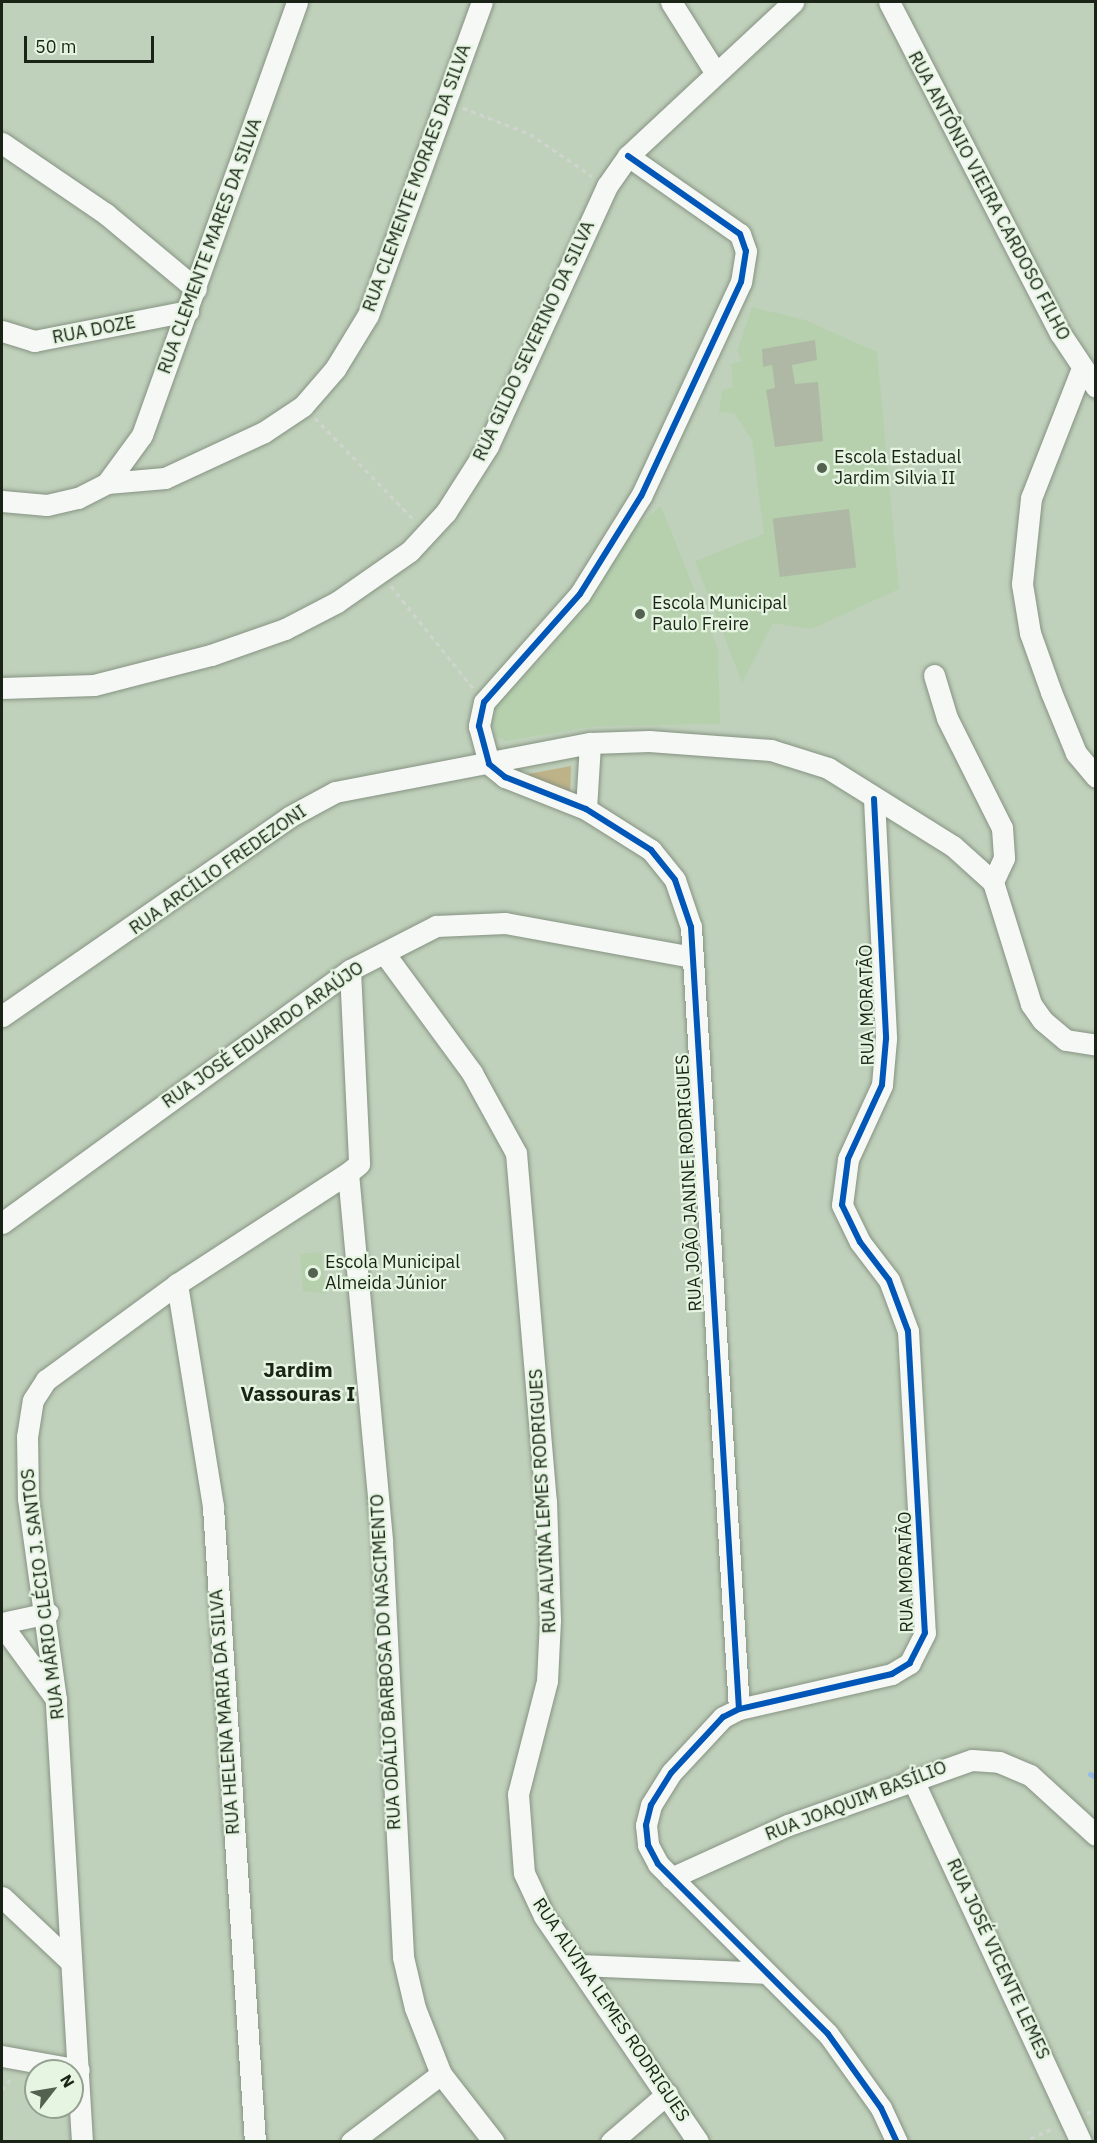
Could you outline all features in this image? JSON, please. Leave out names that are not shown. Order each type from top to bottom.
[{"type":"street","name":"RUA CLEMENTE MARES DA SILVA","points":[[107,483],[142,435],[297,2]]},
{"type":"street","name":"RUA CLEMENTE MORAES DA SILVA","points":[[2,501],[47,505],[78,498],[107,483],[165,478],[264,432],[303,406],[335,369],[368,315],[482,2]]},
{"type":"street","points":[[671,2],[715,72]]},
{"type":"street","name":"RUA GILDO SEVERINO DA SILVA","points":[[2,688],[94,685],[211,656],[285,629],[382,575],[427,533],[488,446],[607,186],[628,156],[715,72],[793,2]]},
{"type":"street","name":"RUA ANTÔNIO VIEIRA CARDOSO FILHO","points":[[889,2],[1082,368],[1095,387]]},
{"type":"street","points":[[2,143],[106,214],[196,289]]},
{"type":"street","points":[[489,764],[479,726],[484,702],[546,636],[600,566],[673,435],[741,282],[746,251],[740,234],[628,156]]},
{"type":"street","name":"RUA DOZE","points":[[2,331],[34,340],[53,339],[188,311]]},
{"type":"street","points":[[1082,368],[1031,498],[1022,584],[1030,633],[1051,692],[1076,753],[1095,777]]},
{"type":"street","points":[[934,675],[947,718],[1002,828],[1004,858],[993,882]]},
{"type":"street","points":[[586,809],[590,743]]},
{"type":"street","name":"RUA ARCÍLIO FREDEZONI","points":[[2,1016],[289,818],[335,792],[590,743],[713,743],[771,750],[828,768],[974,860],[993,882],[1031,1004],[1056,1035],[1095,1045]]},
{"type":"street","name":"RUA JOÃO JANINE RODRIGUES","points":[[489,764],[522,785],[586,809],[651,850],[675,880],[691,927],[739,1709]]},
{"type":"street","name":"RUA MORATÃO","points":[[874,799],[886,1039],[882,1085],[848,1159],[842,1205],[860,1242],[889,1280],[908,1331],[925,1633],[910,1663],[892,1674],[739,1709],[710,1731],[651,1805],[648,1845],[671,1878],[828,2034],[881,2108],[897,2142]]},
{"type":"street","name":"RUA JOSÉ EDUARDO ARAÚJO","points":[[2,1223],[350,970],[436,926],[475,920],[693,957]]},
{"type":"street","name":"RUA ALVINA LEMES RODRIGUES","points":[[384,953],[478,1082],[516,1153],[546,1501],[550,1653],[518,1794],[518,1846],[544,1916],[698,2142]]},
{"type":"street","name":"RUA ODÁLIO BARBOSA DO NASCIMENTO","points":[[350,970],[354,1169],[382,1541],[403,1957],[415,2008],[441,2074],[494,2142]]},
{"type":"street","name":"RUA MÁRIO CLÉCIO J. SANTOS","points":[[78,2059],[70,1962],[56,1700],[48,1613],[28,1498],[27,1437],[33,1400],[46,1380],[177,1284],[354,1169]]},
{"type":"street","name":"RUA HELENA MARIA DA SILVA","points":[[177,1284],[213,1507],[255,2142]]},
{"type":"street","points":[[48,1613],[2,1624],[56,1700]]},
{"type":"street","name":"RUA JOAQUIM BASÍLIO","points":[[671,1878],[788,1825],[912,1778],[972,1760],[999,1762],[1045,1786],[1095,1835]]},
{"type":"street","name":"RUA JOSÉ VICENTE LEMES","points":[[912,1778],[1081,2142]]},
{"type":"street","points":[[2,1897],[70,1962]]},
{"type":"street","points":[[578,1965],[766,1973]]},
{"type":"street","points":[[2,2056],[24,2060]]},
{"type":"street","points":[[351,2142],[441,2074]]},
{"type":"street","points":[[611,2142],[667,2094]]},
{"type":"street","name":"RUA MÁRIO CLÉCIO J. SANTOS","points":[[81,2119],[82,2142]]},
{"type":"path","points":[[445,101],[530,134],[607,186]]},
{"type":"path","points":[[303,406],[427,533]]},
{"type":"path","points":[[382,575],[484,702]]},
{"type":"shaded area","name":"Escola Estadual Jardim Silvia II","points":[[752,307],[805,320],[877,352],[899,589],[812,629],[773,623],[742,683],[695,561],[764,534],[752,440],[734,413],[719,412],[722,390],[733,387],[731,364],[742,361],[737,351]]},
{"type":"shaded area","name":"Escola Municipal Paulo Freire","points":[[661,506],[718,649],[720,724],[596,726],[506,741],[496,736],[490,714],[503,696],[542,659],[603,580],[635,527]]},
{"type":"shaded area","points":[[571,766],[570,795],[518,776]]},
{"type":"shaded area","name":"Escola Municipal Almeida Júnior","points":[[321,1252],[326,1294],[303,1291],[300,1254]]},
{"type":"building","points":[[815,340],[817,360],[792,365],[795,384],[818,382],[823,441],[775,447],[766,390],[775,388],[772,365],[763,367],[762,349]]},
{"type":"building","points":[[849,509],[856,568],[780,577],[773,518]]},
{"type":"waterway","points":[[1090,1774],[1096,1777]]},
{"type":"cycle path","points":[[628,156],[740,234],[746,251],[741,282],[641,496],[580,594],[484,702],[479,726],[489,764],[505,777],[586,809],[651,850],[675,880],[691,927],[739,1709]]},
{"type":"cycle path","points":[[874,799],[886,1039],[882,1085],[848,1159],[842,1205],[860,1242],[889,1280],[908,1331],[925,1633],[910,1663],[892,1674],[739,1709],[723,1717],[671,1773],[651,1805],[646,1825],[648,1845],[658,1864],[828,2034],[881,2108],[897,2142]]},
{"type":"place","name":"Escola Estadual Jardim Silvia II","points":[[822,468]]},
{"type":"place","name":"Escola Municipal Paulo Freire","points":[[640,614]]},
{"type":"place","name":"Escola Municipal Almeida Júnior","points":[[313,1273]]},
{"type":"district","name":"Jardim Vassouras I","points":[[298,1381]]}]
